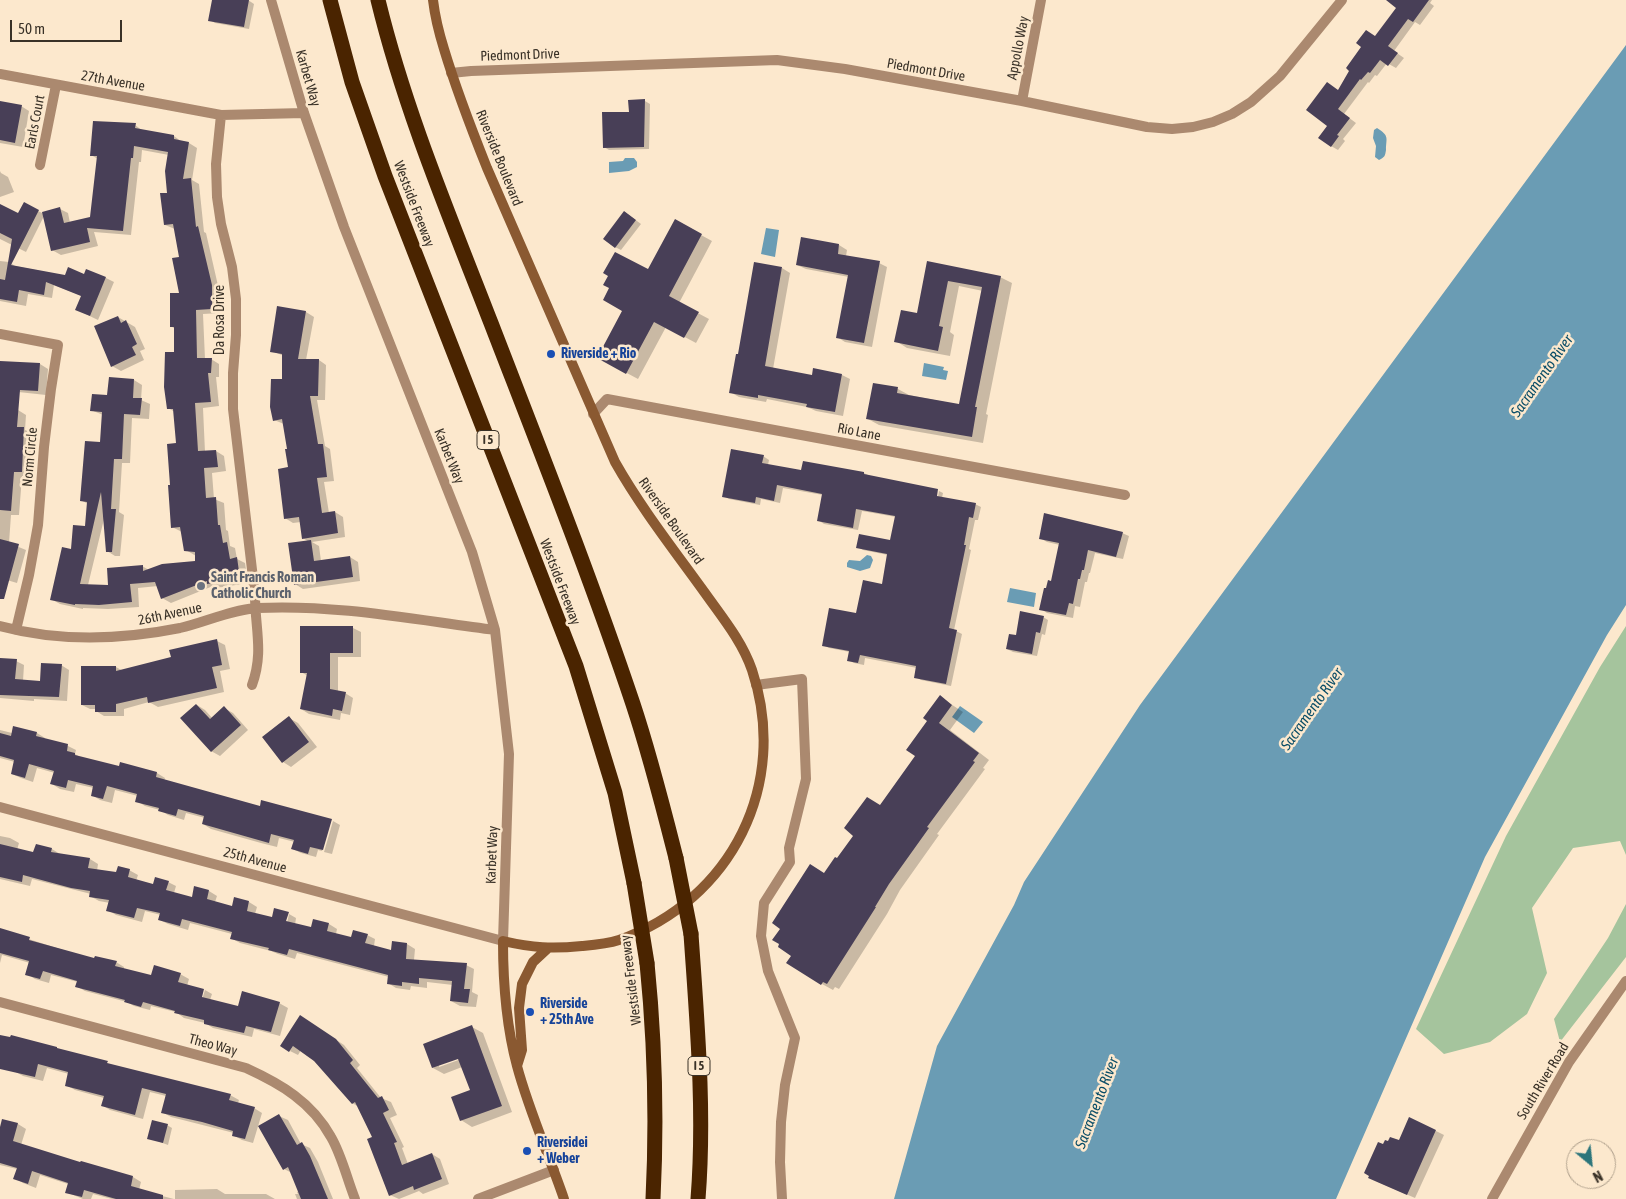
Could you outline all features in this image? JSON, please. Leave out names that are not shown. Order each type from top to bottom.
[{"type":"highway","name":"Westside Freeway","points":[[330,0],[352,82],[385,176],[576,666],[615,793],[634,882],[647,963],[654,1032],[656,1143],[653,1199]]},
{"type":"highway","name":"Westside Freeway","points":[[378,0],[389,44],[429,163],[551,478],[634,705],[655,774],[676,858],[691,934],[699,1040],[700,1169],[698,1199]]},
{"type":"street","name":"Karbet Way","points":[[271,0],[304,113],[344,228],[472,552],[495,630],[509,761],[503,941]]},
{"type":"street","name":"Riverside Boulevard","points":[[433,0],[438,27],[451,73],[487,168],[593,414],[626,481],[735,635],[747,657],[756,684],[763,735],[762,767],[758,788],[746,826],[721,868],[708,884],[677,910],[660,921],[619,940],[602,944],[547,949],[503,941]]},
{"type":"street","name":"Appollo Way","points":[[1022,101],[1042,0]]},
{"type":"street","name":"Piedmont Drive","points":[[451,73],[471,70],[777,60],[1022,101],[1147,127],[1172,129],[1212,122],[1232,114],[1251,102],[1280,76],[1342,0]]},
{"type":"street","name":"27th Avenue","points":[[0,74],[221,115]]},
{"type":"street","name":"Earls Court","points":[[40,165],[56,85]]},
{"type":"street","points":[[221,115],[304,113]]},
{"type":"street","name":"Da Rosa Drive","points":[[221,115],[216,164],[217,196],[221,224],[232,267],[236,299],[232,409],[255,595],[259,650],[258,668],[252,685]]},
{"type":"street","name":"Norm Circle","points":[[0,334],[58,345],[44,447],[38,525],[16,630]]},
{"type":"street","name":"Rio Lane","points":[[593,414],[607,399],[1126,495]]},
{"type":"street","name":"26th Avenue","points":[[0,626],[72,638],[111,638],[182,627],[229,613],[255,608],[297,607],[336,610],[495,630]]},
{"type":"street","points":[[756,684],[802,679],[806,779],[789,848],[790,862],[764,903],[761,936],[768,970],[795,1038],[785,1085],[780,1122],[782,1199]]},
{"type":"street","name":"25th Avenue","points":[[0,807],[503,941]]},
{"type":"street","points":[[503,941],[503,982],[508,1022],[517,1067],[564,1199]]},
{"type":"street","points":[[517,1067],[522,1050],[519,1008],[522,984],[533,962],[547,949]]},
{"type":"street","name":"South River Road","points":[[1492,1199],[1569,1062],[1626,981]]},
{"type":"street","name":"Theo Way","points":[[0,1002],[246,1068],[290,1090],[304,1103],[332,1137],[355,1199]]},
{"type":"street","points":[[478,1199],[554,1170]]},
{"type":"green space","points":[[1626,626],[1626,855],[1620,841],[1573,848],[1532,908],[1547,973],[1527,1014],[1490,1042],[1444,1054],[1416,1029],[1506,836],[1600,667]]},
{"type":"green space","points":[[1626,904],[1626,957],[1560,1042],[1554,1019],[1608,938]]},
{"type":"water","name":"Sacramento River","points":[[1626,45],[1626,605],[1607,635],[1485,857],[1336,1199],[894,1199],[937,1046],[1014,905],[1024,882],[1140,705]]},
{"type":"water","points":[[1377,128],[1386,135],[1387,140],[1385,155],[1379,160],[1375,157],[1376,146],[1373,138],[1374,130]]},
{"type":"water","points":[[625,158],[634,158],[637,162],[637,167],[629,171],[609,173],[609,162],[623,161]]},
{"type":"water","points":[[766,228],[779,230],[775,257],[761,254]]},
{"type":"water","points":[[924,363],[944,367],[943,370],[948,371],[946,380],[922,376]]},
{"type":"water","points":[[867,555],[871,556],[873,560],[870,568],[860,571],[847,567],[849,560],[860,561]]},
{"type":"water","points":[[1010,588],[1036,593],[1034,607],[1007,602]]},
{"type":"water","points":[[960,706],[983,722],[974,733],[952,717]]},
{"type":"building","points":[[212,0],[249,0],[244,27],[208,21]]},
{"type":"building","points":[[1386,0],[1429,0],[1413,22],[1408,19],[1388,46],[1398,53],[1388,66],[1380,60],[1370,73],[1368,72],[1360,79],[1338,109],[1350,118],[1337,135],[1339,136],[1331,147],[1318,138],[1327,126],[1306,110],[1327,82],[1338,90],[1349,71],[1346,68],[1361,47],[1356,43],[1366,30],[1375,36],[1396,8]]},
{"type":"building","points":[[645,99],[644,147],[603,148],[602,112],[629,112],[628,100]]},
{"type":"building","points":[[0,101],[22,105],[15,143],[0,140]]},
{"type":"building","points":[[93,121],[136,123],[135,128],[174,135],[174,139],[189,142],[183,179],[191,178],[196,227],[198,226],[212,285],[212,309],[196,310],[197,358],[212,358],[211,373],[208,373],[211,402],[195,403],[198,451],[216,450],[218,467],[204,468],[206,498],[216,497],[218,525],[220,525],[223,543],[227,542],[230,559],[237,557],[240,579],[207,584],[207,581],[161,599],[155,582],[130,584],[132,602],[75,605],[50,600],[62,547],[71,549],[73,525],[85,526],[87,502],[80,501],[85,441],[100,442],[102,412],[90,411],[92,394],[107,395],[109,377],[134,379],[133,398],[142,398],[140,415],[124,414],[122,459],[114,459],[111,509],[116,509],[112,552],[106,552],[101,492],[80,584],[108,585],[107,568],[143,565],[143,571],[162,564],[195,561],[195,552],[184,551],[180,527],[171,528],[168,485],[170,485],[167,444],[176,443],[173,409],[167,409],[164,387],[165,352],[174,352],[174,327],[170,327],[170,293],[179,293],[172,258],[179,257],[173,224],[164,225],[160,193],[167,193],[165,171],[168,152],[134,146],[123,231],[87,228],[90,242],[51,251],[42,212],[60,207],[64,223],[90,217],[97,156],[90,156]]},
{"type":"building","points":[[24,202],[39,210],[11,265],[65,275],[68,267],[84,274],[86,269],[106,277],[90,316],[75,310],[81,296],[46,282],[44,295],[19,290],[17,302],[0,299],[0,279],[5,280],[12,239],[0,233],[0,204],[18,213]]},
{"type":"building","points":[[624,211],[636,220],[615,248],[603,239]]},
{"type":"building","points":[[675,219],[702,234],[669,296],[699,312],[684,338],[654,322],[626,374],[597,358],[622,311],[603,300],[609,288],[603,285],[608,276],[603,273],[615,252],[648,269]]},
{"type":"building","points":[[801,237],[839,244],[838,254],[880,261],[864,343],[836,338],[848,275],[796,265]]},
{"type":"building","points":[[927,261],[1001,276],[975,407],[977,407],[972,437],[866,419],[873,383],[898,387],[897,393],[959,404],[982,287],[948,281],[939,326],[943,327],[938,351],[894,342],[901,310],[917,313]]},
{"type":"building","points":[[754,262],[782,267],[765,366],[812,375],[813,368],[842,374],[835,412],[806,407],[807,404],[758,395],[758,398],[729,393],[736,354],[738,354]]},
{"type":"building","points":[[277,306],[306,311],[298,359],[319,359],[318,396],[310,396],[318,444],[323,444],[327,477],[317,478],[322,513],[335,511],[338,533],[302,539],[299,517],[284,519],[278,469],[288,467],[285,449],[287,449],[282,419],[273,421],[270,407],[271,379],[282,379],[282,354],[270,352]]},
{"type":"building","points":[[118,316],[121,323],[126,320],[137,344],[132,347],[136,355],[111,367],[94,326]]},
{"type":"building","points":[[0,361],[40,363],[38,391],[20,390],[17,427],[24,427],[22,472],[14,472],[11,511],[0,510]]},
{"type":"building","points":[[731,449],[764,455],[762,463],[801,470],[803,461],[864,472],[864,474],[938,489],[937,496],[976,503],[973,518],[969,517],[964,545],[966,545],[949,628],[957,630],[946,684],[914,678],[916,666],[860,655],[858,663],[847,661],[849,651],[822,646],[829,608],[856,613],[863,580],[882,584],[887,554],[856,548],[859,534],[890,540],[895,516],[856,509],[853,528],[817,521],[822,494],[777,485],[774,501],[756,497],[755,503],[722,497]]},
{"type":"building","points":[[1044,513],[1123,532],[1116,557],[1088,550],[1084,570],[1082,570],[1080,579],[1078,579],[1073,604],[1069,603],[1066,615],[1039,610],[1044,588],[1046,588],[1048,580],[1051,581],[1059,543],[1039,539]]},
{"type":"building","points":[[0,539],[19,544],[4,599],[0,599]]},
{"type":"building","points":[[311,540],[314,561],[350,556],[353,577],[294,585],[288,543]]},
{"type":"building","points":[[1020,611],[1044,616],[1040,633],[1036,632],[1032,654],[1006,649],[1009,634],[1016,635]]},
{"type":"building","points":[[300,626],[353,626],[353,653],[330,653],[330,689],[346,692],[342,711],[333,709],[332,716],[300,709],[307,673],[300,673]]},
{"type":"building","points":[[217,639],[222,665],[212,667],[217,688],[148,703],[147,697],[116,704],[116,712],[95,712],[95,705],[81,705],[81,666],[116,666],[116,671],[171,657],[169,650]]},
{"type":"building","points":[[0,658],[17,659],[15,679],[40,681],[41,663],[62,664],[59,697],[0,695]]},
{"type":"building","points":[[940,695],[952,705],[939,723],[979,753],[973,761],[975,762],[927,827],[929,828],[889,884],[827,984],[823,982],[821,985],[786,963],[791,956],[772,940],[780,929],[772,923],[810,864],[824,873],[835,857],[837,858],[853,836],[844,828],[867,797],[880,805],[915,756],[906,750],[927,721],[923,718]]},
{"type":"building","points":[[196,704],[210,719],[224,706],[241,725],[211,752],[180,718]]},
{"type":"building","points":[[289,716],[309,742],[282,763],[262,737]]},
{"type":"building","points":[[13,726],[37,732],[36,736],[68,744],[67,751],[75,753],[75,755],[119,766],[120,762],[157,772],[156,777],[260,806],[261,800],[332,819],[323,850],[310,847],[308,854],[291,849],[294,840],[271,834],[269,843],[202,824],[204,816],[178,809],[176,816],[158,811],[159,808],[135,802],[137,794],[107,786],[103,799],[91,796],[93,786],[68,780],[66,788],[50,784],[54,771],[29,764],[25,778],[11,774],[14,760],[0,756],[0,733],[11,736]]},
{"type":"building","points":[[0,844],[33,852],[36,844],[52,848],[51,852],[90,858],[88,868],[116,872],[118,866],[130,869],[128,877],[153,884],[155,877],[169,881],[166,890],[192,897],[194,886],[209,890],[207,899],[232,906],[234,897],[249,901],[247,911],[272,917],[274,908],[289,912],[286,921],[311,927],[313,919],[329,923],[327,931],[351,937],[353,930],[368,934],[365,943],[391,950],[392,941],[407,943],[406,959],[467,963],[464,989],[470,989],[468,1003],[450,1001],[452,981],[419,978],[419,984],[402,982],[402,986],[387,984],[388,975],[289,949],[287,955],[268,950],[269,948],[230,939],[232,932],[182,919],[180,926],[158,920],[160,913],[137,908],[134,918],[106,911],[109,900],[89,897],[90,891],[23,875],[22,882],[0,877]]},
{"type":"building","points":[[0,928],[30,937],[29,940],[94,958],[95,956],[117,961],[115,966],[151,975],[154,965],[181,973],[178,982],[204,989],[202,997],[238,1006],[242,991],[280,1002],[271,1032],[246,1026],[244,1033],[204,1024],[204,1020],[174,1013],[175,1011],[143,1002],[141,1007],[124,1002],[125,1000],[75,987],[77,981],[43,971],[40,979],[25,975],[29,961],[0,953]]},
{"type":"building","points":[[300,1015],[336,1039],[353,1060],[350,1063],[378,1098],[382,1096],[389,1110],[383,1113],[397,1142],[394,1143],[402,1165],[432,1153],[442,1179],[414,1190],[413,1186],[389,1196],[367,1139],[372,1137],[355,1102],[352,1104],[314,1061],[293,1046],[289,1052],[280,1046]]},
{"type":"building","points":[[472,1025],[502,1106],[460,1121],[451,1097],[470,1090],[458,1059],[432,1068],[423,1044]]},
{"type":"building","points":[[0,1035],[10,1037],[11,1035],[108,1061],[107,1063],[231,1094],[229,1100],[255,1107],[245,1139],[232,1136],[233,1131],[161,1113],[166,1094],[142,1088],[135,1115],[101,1106],[104,1096],[65,1086],[68,1072],[38,1064],[35,1077],[0,1069]]},
{"type":"building","points":[[279,1114],[297,1145],[302,1142],[328,1199],[301,1199],[288,1167],[283,1170],[258,1126]]},
{"type":"building","points":[[1409,1117],[1436,1130],[1407,1195],[1368,1178],[1369,1176],[1364,1173],[1378,1142],[1383,1144],[1390,1137],[1399,1140]]},
{"type":"building","points":[[2,1119],[18,1123],[13,1141],[133,1176],[131,1186],[163,1195],[163,1199],[116,1199],[84,1190],[82,1197],[65,1193],[68,1183],[32,1171],[28,1184],[13,1179],[17,1168],[0,1163],[0,1127]]},
{"type":"building","points":[[152,1120],[168,1124],[163,1143],[147,1139]]},
{"type":"place","name":"Riverside + Rio","points":[[551,354]]},
{"type":"place","name":"Saint Francis Roman Catholic Church","points":[[201,586]]},
{"type":"place","name":"Riverside + 25th Ave","points":[[530,1012]]},
{"type":"place","name":"Riversidei + Weber","points":[[527,1151]]}]
